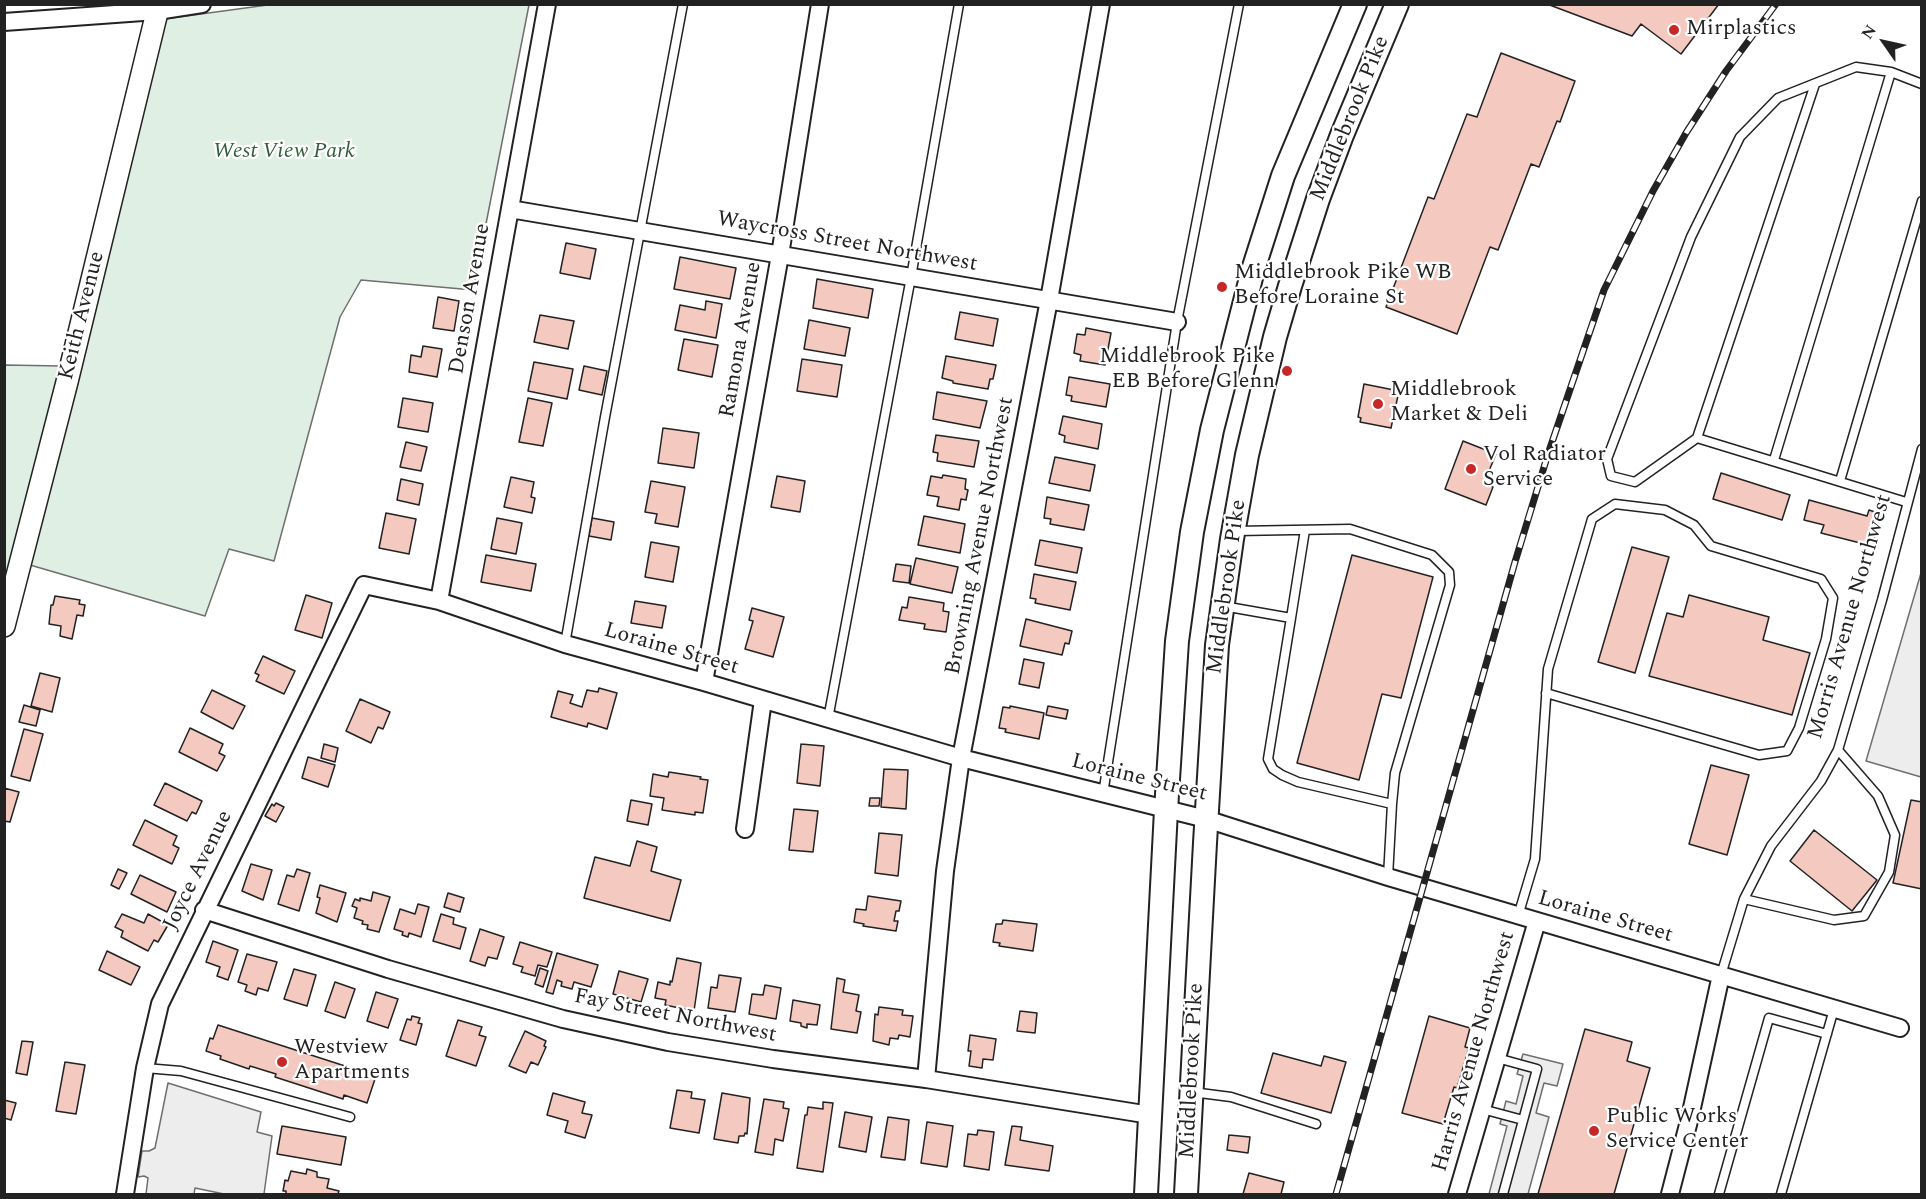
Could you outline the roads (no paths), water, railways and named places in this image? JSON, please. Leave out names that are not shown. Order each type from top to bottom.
[{"type":"main road","name":"Middlebrook Pike","points":[[1146,1194],[1166,810],[1178,641],[1192,532],[1212,429],[1237,329],[1283,176],[1355,4]]},
{"type":"main road","name":"Middlebrook Pike","points":[[1186,1194],[1217,645],[1247,455],[1275,337],[1322,189],[1397,4]]},
{"type":"main road","points":[[1237,329],[1275,337]]},
{"type":"street","points":[[4,22],[202,4]]},
{"type":"street","name":"Denson Avenue","points":[[439,601],[547,4]]},
{"type":"street","name":"Ramona Avenue","points":[[704,682],[780,255],[820,4]]},
{"type":"street","name":"Browning Avenue Northwest","points":[[926,1079],[945,871],[961,758],[1049,300],[1101,4]]},
{"type":"street","name":"Keith Avenue","points":[[4,626],[67,382],[158,8]]},
{"type":"street","name":"Waycross Street Northwest","points":[[510,208],[1177,322]]},
{"type":"street","name":"Loraine Street","points":[[364,585],[439,601],[565,644],[704,682],[961,758],[1206,819],[1388,877],[1900,1028]]},
{"type":"street","name":"Joyce Avenue","points":[[125,1194],[145,1068],[160,1004],[364,585]]},
{"type":"street","points":[[745,829],[763,699]]},
{"type":"street","name":"Fay Street Northwest","points":[[204,910],[388,969],[563,1019],[668,1042],[926,1079],[1150,1115]]},
{"type":"street","name":"Harris Avenue Northwest","points":[[1457,1194],[1537,921]]},
{"type":"street","name":"Morris Avenue Northwest","points":[[1670,1194],[1690,1117],[1721,975]]},
{"type":"lane","points":[[565,644],[683,4]]},
{"type":"lane","points":[[828,720],[959,4]]},
{"type":"lane","points":[[1103,794],[1177,322],[1239,4]]},
{"type":"lane","points":[[1815,84],[1697,438],[1635,482],[1611,477],[1607,459],[1691,237],[1740,137],[1778,98],[1856,67],[1891,72],[1922,84]]},
{"type":"lane","points":[[1774,460],[1891,72]]},
{"type":"lane","points":[[1840,481],[1922,201]]},
{"type":"lane","points":[[1697,438],[1906,502]]},
{"type":"lane","name":"Morris Avenue Northwest","points":[[1721,975],[1744,899],[1771,846],[1821,781],[1838,750],[1882,600],[1906,502],[1922,450]]},
{"type":"lane","points":[[1518,916],[1535,859],[1546,693],[1548,669],[1592,519],[1615,504],[1665,510],[1694,525],[1712,546],[1821,579],[1833,598],[1826,639],[1799,728],[1787,751],[1759,755],[1546,693]]},
{"type":"lane","points":[[1234,531],[1350,529],[1432,555],[1449,572],[1450,585],[1395,773],[1388,877]]},
{"type":"lane","points":[[1305,530],[1268,759],[1273,769],[1298,782],[1392,804]]},
{"type":"lane","points":[[1223,606],[1291,618]]},
{"type":"lane","points":[[1744,899],[1834,920],[1864,916],[1889,872],[1895,835],[1878,796],[1838,750]]},
{"type":"lane","points":[[1781,1194],[1834,1010]]},
{"type":"lane","points":[[1719,1194],[1769,1018],[1827,1034]]},
{"type":"lane","points":[[1497,1058],[1537,1069],[1503,1194]]},
{"type":"lane","points":[[145,1068],[181,1071],[350,1117]]},
{"type":"lane","points":[[1191,1092],[1232,1097],[1316,1124]]},
{"type":"lane","points":[[1482,1109],[1523,1120]]},
{"type":"railway","points":[[1336,1194],[1515,562],[1548,454],[1604,290],[1653,191],[1686,133],[1726,71],[1776,4]]},
{"type":"place","name":"Mirplastics","points":[[1674,30]]},
{"type":"place","name":"Middlebrook Pike WB Before Loraine St","points":[[1222,287]]},
{"type":"place","name":"Middlebrook Pike EB Before Glenn","points":[[1287,371]]},
{"type":"place","name":"Middlebrook Market & Deli","points":[[1378,404]]},
{"type":"place","name":"Vol Radiator Service","points":[[1471,469]]},
{"type":"place","name":"Westview Apartments","points":[[282,1062]]},
{"type":"place","name":"Public Works Service Center","points":[[1594,1131]]},
{"type":"park label","name":"West View Park","points":[[284,153]]}]
